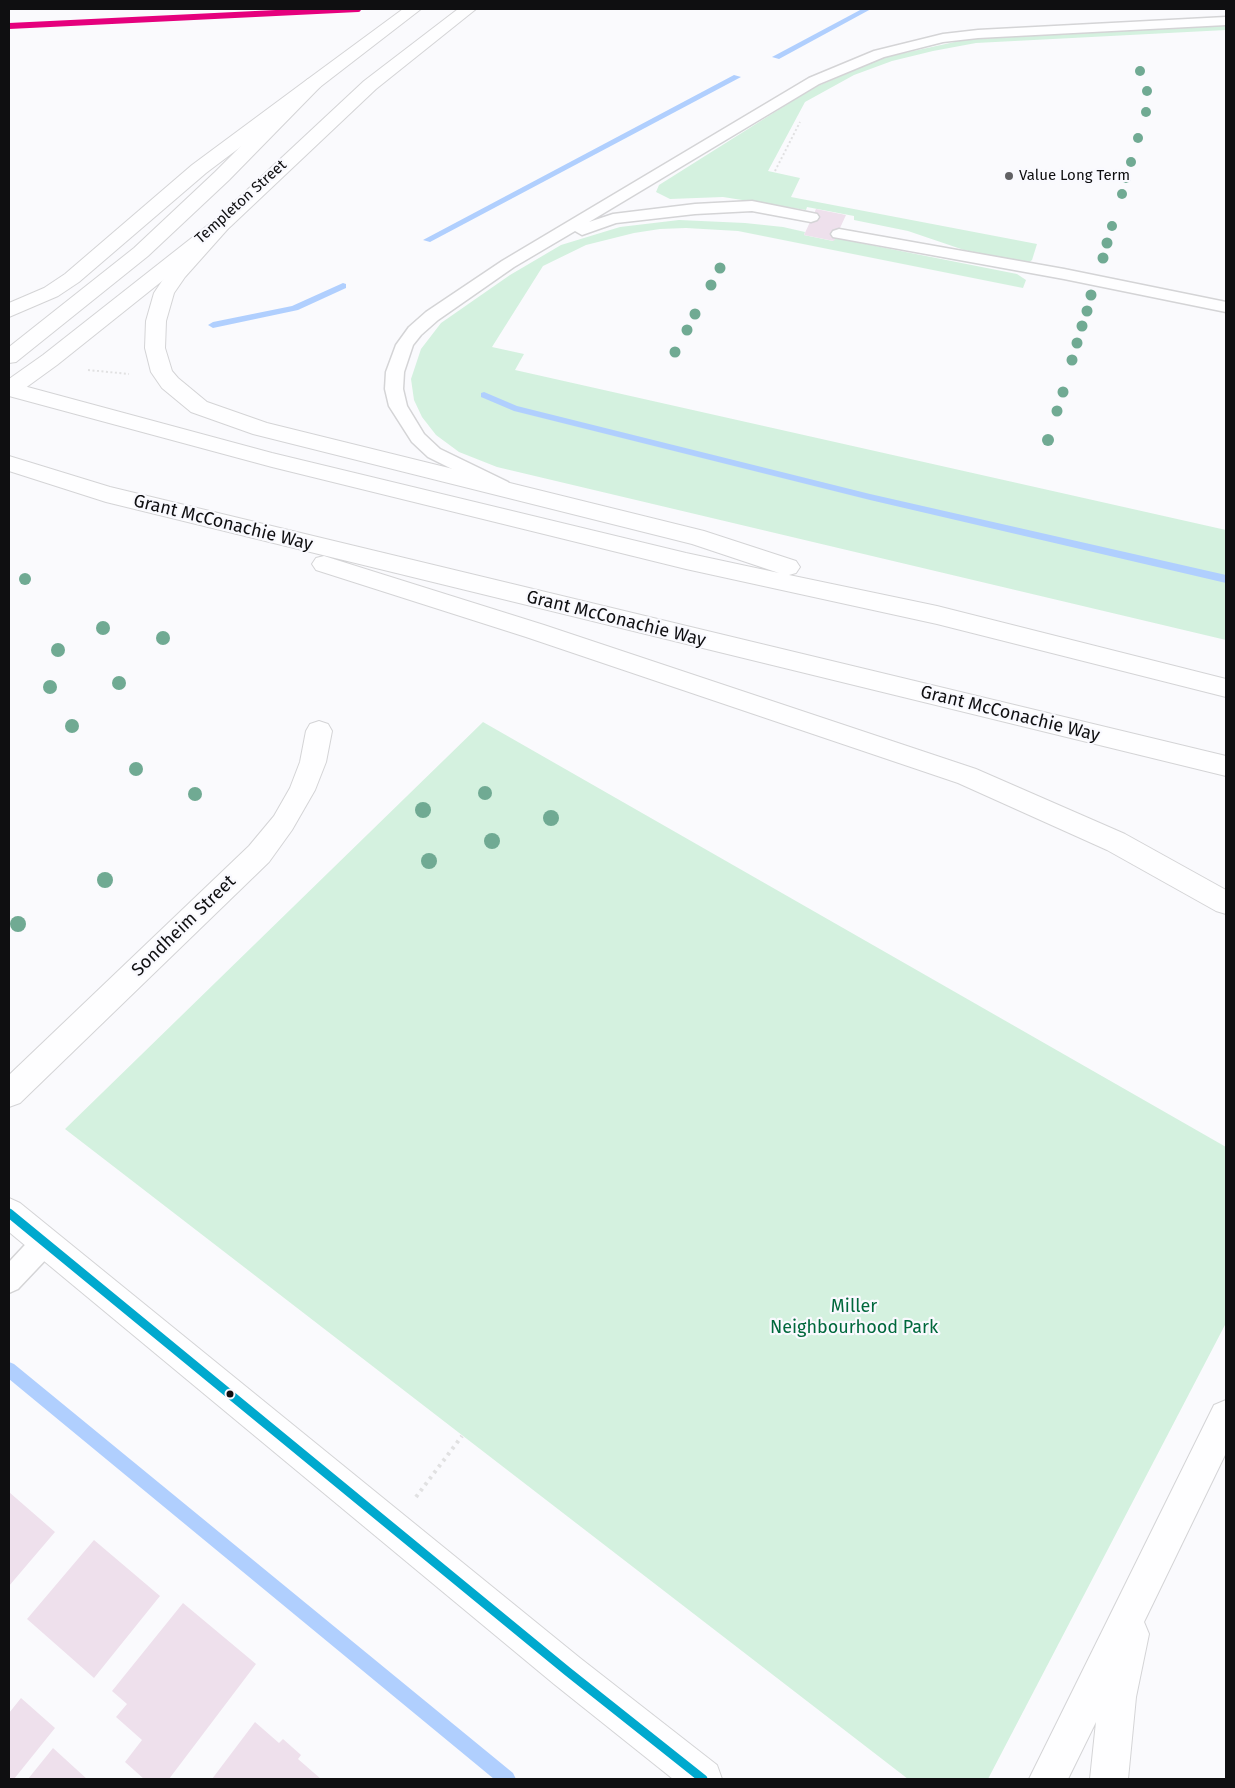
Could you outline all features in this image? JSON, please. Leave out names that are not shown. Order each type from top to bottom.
[{"type":"main road","name":"Templeton Street","points":[[9,357],[141,252],[222,176],[314,83],[413,9]]},
{"type":"main road","name":"Templeton Street","points":[[9,389],[50,360],[224,222],[370,85],[419,45],[468,9]]},
{"type":"main road","points":[[9,311],[50,292],[72,278],[199,168],[314,83]]},
{"type":"main road","points":[[224,222],[177,273],[164,293],[159,307],[154,334],[162,372],[177,389],[199,407],[261,429],[696,537],[937,615]]},
{"type":"main road","points":[[9,389],[272,460],[686,561],[937,615],[1226,688]]},
{"type":"main road","name":"Grant McConachie Way","points":[[9,463],[106,494],[1226,766]]},
{"type":"main road","points":[[106,494],[535,631],[967,776],[1116,842],[1226,903]]},
{"type":"main road","name":"Sondheim Street","points":[[9,1094],[259,854],[283,822],[302,790],[313,762],[319,731]]},
{"type":"main road","points":[[9,1213],[574,1677],[703,1779]]},
{"type":"main road","points":[[1048,1779],[1226,1417]]},
{"type":"main road","points":[[1109,1779],[1109,1760],[1117,1697],[1132,1630],[1153,1566]]},
{"type":"lane","points":[[520,493],[455,465],[434,453],[418,438],[398,406],[394,389],[394,372],[406,345],[415,331],[432,316],[541,244],[814,81],[879,54],[943,38],[978,34],[1226,20]]},
{"type":"lane","points":[[541,244],[613,219],[695,208],[808,222]]},
{"type":"lane","points":[[841,228],[944,253],[1045,273],[1137,288],[1226,307]]},
{"type":"lane","points":[[9,1280],[44,1242]]},
{"type":"path","points":[[775,171],[804,115]]},
{"type":"path","points":[[88,370],[137,375]]},
{"type":"path","points":[[394,1528],[462,1436]]},
{"type":"green space","points":[[1226,24],[1226,30],[976,43],[892,61],[854,75],[805,102],[768,171],[800,178],[791,197],[1037,244],[1032,260],[1028,263],[964,250],[908,231],[854,220],[854,216],[807,207],[806,210],[723,197],[670,199],[656,192],[659,185],[813,88],[886,57],[973,38]]},
{"type":"green space","points":[[679,220],[783,227],[805,232],[804,235],[833,241],[835,238],[1017,274],[1026,280],[1023,288],[738,231],[686,228],[660,229],[634,233],[586,245],[543,266],[492,347],[524,354],[515,370],[1226,530],[1226,640],[497,467],[459,452],[436,435],[422,417],[414,400],[411,379],[421,349],[441,323],[510,275],[561,245],[620,227]]},
{"type":"green space","name":"Miller Neighbourhood Park","points":[[483,722],[1226,1147],[1226,1323],[988,1779],[908,1779],[65,1129]]},
{"type":"building","points":[[816,209],[846,215],[834,241],[804,235]]},
{"type":"building","points":[[9,1492],[55,1532],[9,1586]]},
{"type":"building","points":[[94,1540],[160,1596],[94,1678],[27,1619]]},
{"type":"building","points":[[183,1603],[256,1664],[169,1779],[144,1779],[125,1762],[142,1740],[116,1717],[127,1704],[112,1691]]},
{"type":"building","points":[[21,1698],[55,1728],[14,1779],[9,1779],[9,1713]]},
{"type":"building","points":[[255,1722],[279,1743],[283,1739],[301,1755],[298,1759],[321,1779],[212,1779]]},
{"type":"building","points":[[53,1748],[87,1779],[28,1779]]},
{"type":"waterway","points":[[776,57],[867,9]]},
{"type":"waterway","points":[[427,240],[737,77]]},
{"type":"waterway","points":[[213,325],[295,308],[343,286]]},
{"type":"waterway","points":[[484,395],[514,408],[870,497],[1226,579]]},
{"type":"waterway","points":[[9,1369],[507,1779]]},
{"type":"transit line","points":[[9,26],[358,9]]},
{"type":"transit line","points":[[9,1213],[567,1671],[703,1779]]},
{"type":"place","name":"Value Long Term","points":[[1009,176]]}]
